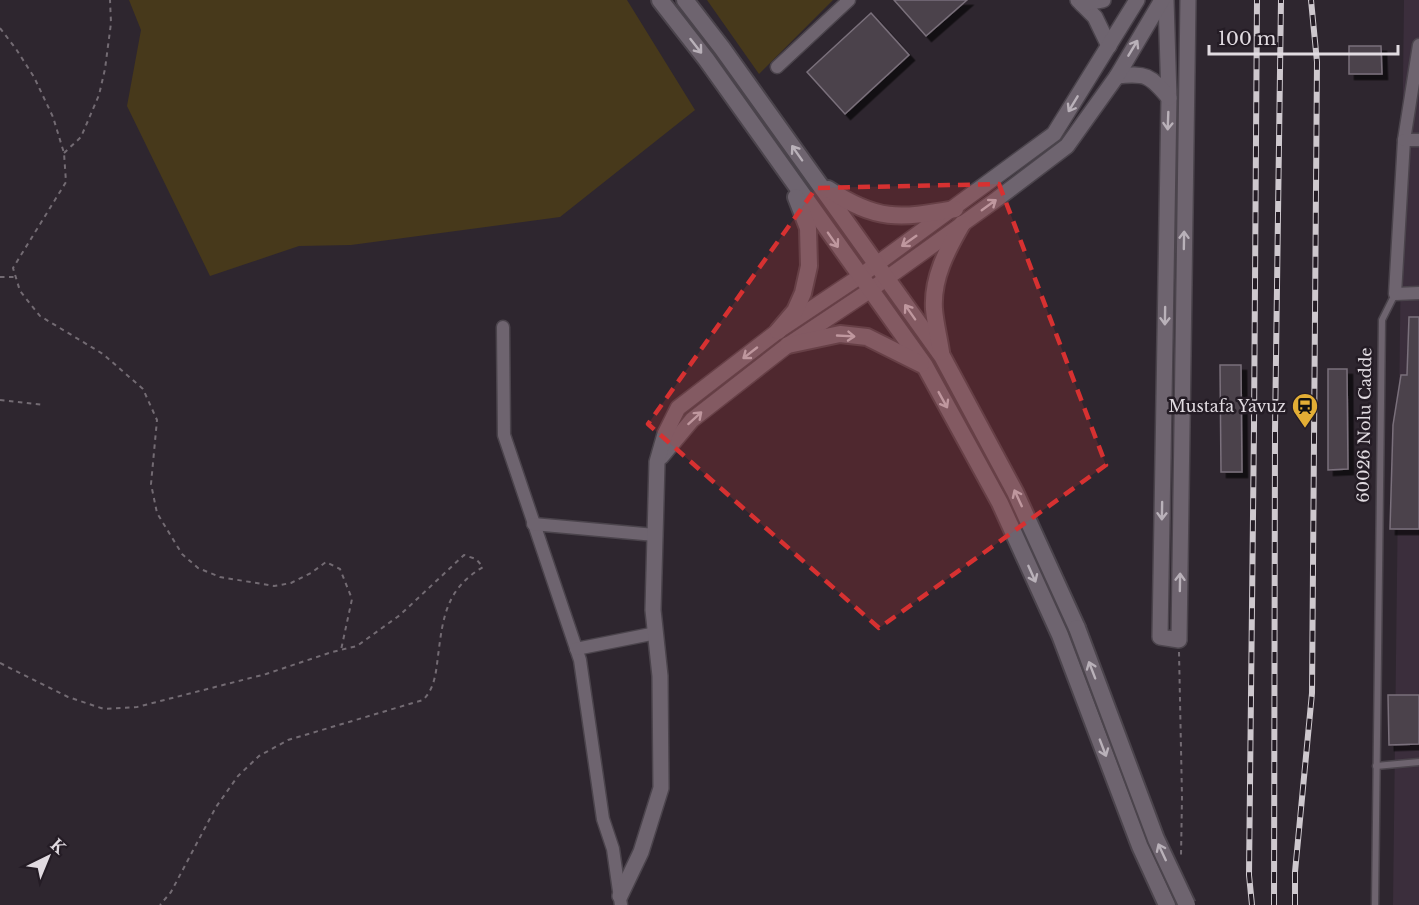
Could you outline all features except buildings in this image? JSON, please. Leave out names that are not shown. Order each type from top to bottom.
[{"type":"main road","points":[[660,0],[706,59],[864,284],[925,366],[1000,503],[1060,635],[1140,846],[1167,905]]},
{"type":"main road","points":[[685,0],[722,48],[942,356],[1015,492],[1077,628],[1156,839],[1187,905]]},
{"type":"main road","points":[[787,174],[808,228],[809,266],[803,293],[783,338],[840,334],[867,338],[925,366]]},
{"type":"main road","points":[[818,183],[852,205],[883,216],[918,216],[955,209]]},
{"type":"main road","points":[[942,356],[934,308],[937,276],[945,254],[962,224]]},
{"type":"street","points":[[777,67],[849,0]]},
{"type":"street","points":[[1080,2],[1103,0]]},
{"type":"street","points":[[864,284],[877,264],[955,209],[1054,134],[1137,0]]},
{"type":"street","points":[[620,900],[641,852],[661,788],[660,676],[653,610],[657,462],[692,420],[783,338],[864,284],[886,278],[1067,146],[1117,76],[1164,0]]},
{"type":"street","points":[[1164,0],[1169,98],[1160,637],[1179,640],[1188,0]]},
{"type":"street","points":[[1080,2],[1095,17],[1109,46]]},
{"type":"street","name":"60026 Nolu Cadde","points":[[1395,294],[1404,140],[1419,45]]},
{"type":"street","points":[[1117,76],[1138,73],[1154,80],[1169,98]]},
{"type":"street","points":[[1404,140],[1419,140]]},
{"type":"street","points":[[1395,294],[1419,293]]},
{"type":"street","points":[[503,327],[504,435],[580,660],[603,819],[613,849],[620,900]]},
{"type":"street","points":[[533,524],[655,535]]},
{"type":"street","points":[[576,649],[656,633]]},
{"type":"lane","name":"60026 Nolu Cadde","points":[[1375,905],[1382,320],[1395,294]]},
{"type":"lane","points":[[1376,766],[1419,762]]},
{"type":"path","points":[[64,153],[81,137],[99,95],[107,58],[111,23],[110,0]]},
{"type":"path","points":[[0,28],[34,77],[53,117],[64,153],[66,182],[13,268],[20,291],[40,316],[103,354],[143,388],[157,420],[151,484],[157,513],[182,554],[198,568],[220,577],[274,586],[291,583],[326,562],[340,569],[352,599],[341,650]]},
{"type":"path","points":[[0,277],[16,277]]},
{"type":"path","points":[[0,400],[44,405]]},
{"type":"path","points":[[0,663],[68,697],[104,709],[137,707],[266,674],[357,646],[400,615],[464,555],[476,559],[483,567],[461,584],[449,601],[441,631],[431,692],[423,700],[288,740],[259,756],[238,776],[216,807],[171,892],[159,905]]},
{"type":"path","points":[[1179,640],[1181,857]]},
{"type":"highlighted area","points":[[999,184],[1106,465],[879,628],[648,424],[816,188]]},
{"type":"shaded area","points":[[129,0],[627,0],[695,110],[560,217],[351,245],[299,246],[210,276],[127,106],[141,30]]},
{"type":"shaded area","points":[[707,0],[833,0],[759,74]]},
{"type":"shaded area","points":[[1404,0],[1419,0],[1419,905],[1393,905]]},
{"type":"railway","points":[[1252,905],[1249,875],[1257,0]]},
{"type":"railway","points":[[1274,905],[1275,430],[1281,0]]},
{"type":"railway","points":[[1295,905],[1295,872],[1312,693],[1317,62],[1311,0]]},
{"type":"place","name":"Mustafa Yavuz","points":[[1305,429]]}]
